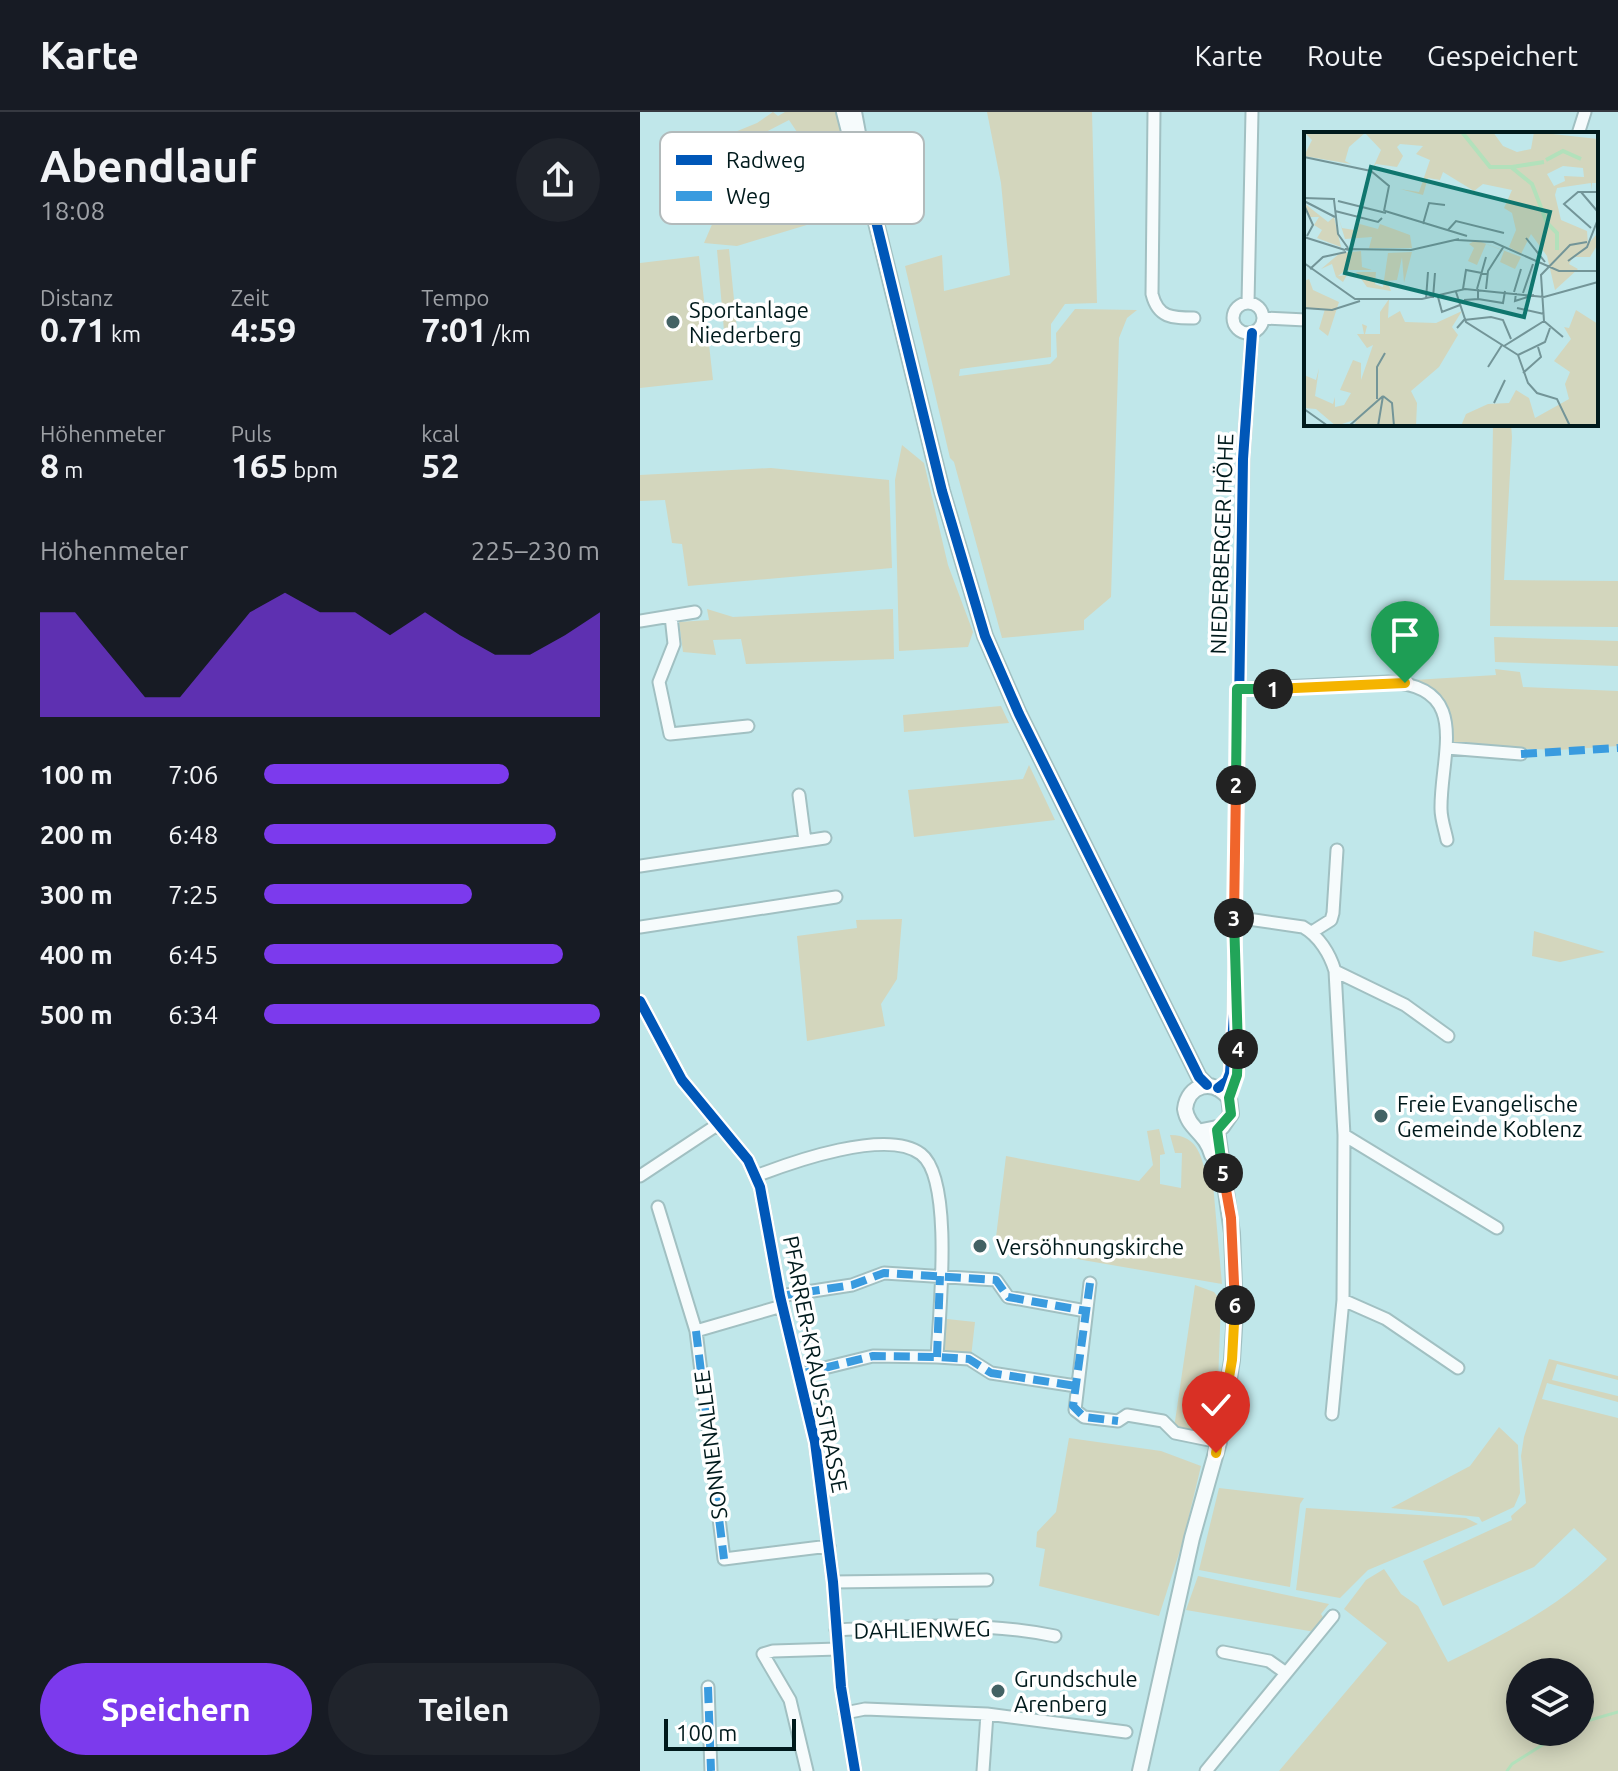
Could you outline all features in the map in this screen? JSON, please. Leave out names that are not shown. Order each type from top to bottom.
[{"type":"main road","points":[[844,112],[849,132]]},
{"type":"main road","points":[[854,112],[859,132]]},
{"type":"main road","points":[[877,224],[942,491],[985,636],[1019,714],[1199,1077],[1218,1090],[1229,1119],[1210,1131]]},
{"type":"main road","points":[[1170,1017],[1192,1092]]},
{"type":"main road","points":[[1210,1131],[1190,1124],[1185,1113],[1186,1100],[1192,1092],[1218,1090]]},
{"type":"main road","points":[[1140,1771],[1215,1441],[1235,1313],[1231,1218],[1210,1131]]},
{"type":"street","points":[[1154,112],[1152,294],[1159,312],[1171,318],[1194,318]]},
{"type":"street","points":[[1248,303],[1252,112]]},
{"type":"street","points":[[1579,132],[1585,112]]},
{"type":"street","points":[[1248,303],[1257,307],[1263,318],[1260,327],[1249,333],[1235,325],[1233,317],[1237,309],[1248,303]]},
{"type":"street","points":[[1263,318],[1304,320]]},
{"type":"street","name":"NIEDERBERGER HÖHE","points":[[1218,1090],[1238,1066],[1234,1014],[1237,689],[1249,333]]},
{"type":"street","points":[[640,621],[695,612]]},
{"type":"street","points":[[671,616],[674,644],[659,682],[670,734],[748,726]]},
{"type":"street","points":[[1237,689],[1405,683],[1432,697],[1444,712],[1447,748],[1441,811],[1447,840]]},
{"type":"street","points":[[1447,748],[1521,754]]},
{"type":"street","points":[[799,795],[805,841]]},
{"type":"street","points":[[640,866],[825,838]]},
{"type":"street","points":[[1312,932],[1331,920],[1337,850]]},
{"type":"street","points":[[640,927],[836,897]]},
{"type":"street","points":[[1234,917],[1287,922],[1312,932],[1331,958],[1335,971],[1344,1135],[1343,1300],[1332,1414]]},
{"type":"street","points":[[1335,971],[1405,1005],[1448,1036]]},
{"type":"street","name":"PFARRER-KRAUS-STRASSE","points":[[640,1001],[682,1080],[743,1153],[756,1176],[781,1301],[815,1442],[833,1582],[845,1713],[855,1771]]},
{"type":"street","points":[[640,1176],[717,1125]]},
{"type":"street","points":[[1344,1135],[1497,1228]]},
{"type":"street","points":[[756,1176],[835,1151],[897,1146],[915,1150],[930,1164],[936,1181],[940,1276],[937,1357]]},
{"type":"street","name":"SONNENALLEE","points":[[658,1207],[696,1331],[724,1559],[829,1546]]},
{"type":"street","points":[[696,1331],[781,1301],[852,1285],[884,1273],[996,1280],[1008,1297],[1086,1311]]},
{"type":"street","points":[[1090,1283],[1073,1406],[1084,1417],[1118,1421],[1127,1415],[1163,1421],[1175,1433],[1215,1441]]},
{"type":"street","points":[[1343,1300],[1386,1319],[1458,1368]]},
{"type":"street","points":[[800,1374],[873,1356],[937,1357],[969,1359],[991,1373],[1076,1386]]},
{"type":"street","points":[[833,1582],[987,1580]]},
{"type":"street","points":[[1206,1771],[1333,1616]]},
{"type":"street","name":"DAHLIENWEG","points":[[836,1630],[945,1624],[1013,1628],[1055,1636]]},
{"type":"street","points":[[807,1771],[790,1700],[763,1654],[838,1649]]},
{"type":"street","points":[[1223,1652],[1269,1661],[1286,1673]]},
{"type":"street","points":[[708,1687],[711,1771]]},
{"type":"street","points":[[845,1713],[877,1709],[987,1714],[1126,1732]]},
{"type":"street","points":[[983,1771],[987,1714]]},
{"type":"green space","points":[[773,112],[778,116],[785,112],[836,112],[842,132],[797,132],[789,120],[766,132],[735,132]]},
{"type":"green space","points":[[987,112],[1092,112],[1097,303],[1065,304],[1051,324],[1051,357],[960,369],[959,376],[1050,364],[1057,357],[1056,333],[1075,309],[1137,310],[1127,318],[1119,338],[1111,597],[1084,620],[1084,630],[1002,638],[954,462],[950,458],[905,266],[942,255],[944,291],[1010,275],[1001,183]]},
{"type":"green space","points":[[712,224],[810,224],[737,246],[704,243]]},
{"type":"green space","points":[[729,249],[738,340],[725,342],[717,250]]},
{"type":"green space","name":"Sportanlage Niederberg","points":[[699,256],[713,380],[640,388],[640,263]]},
{"type":"green space","points":[[1493,426],[1511,426],[1504,580],[1618,581],[1618,627],[1490,626]]},
{"type":"green space","points":[[902,445],[924,463],[948,565],[973,632],[968,647],[899,651],[895,480]]},
{"type":"green space","points":[[771,468],[889,480],[892,568],[688,586],[682,544],[672,543],[665,500],[640,501],[640,475]]},
{"type":"green space","points":[[707,609],[733,617],[893,609],[894,659],[746,664],[741,639],[713,640],[716,655],[683,652],[679,622],[709,620]]},
{"type":"green space","points":[[1494,637],[1618,641],[1618,666],[1495,662]]},
{"type":"green space","points":[[1495,669],[1520,672],[1523,687],[1618,691],[1618,746],[1558,750],[1455,746],[1443,702],[1431,687],[1414,680],[1496,675]]},
{"type":"green space","points":[[1001,706],[1009,723],[904,732],[903,715]]},
{"type":"green space","points":[[1029,765],[1055,820],[914,837],[908,790],[1023,779]]},
{"type":"green space","points":[[902,919],[897,979],[881,1004],[885,1026],[807,1041],[797,936],[857,928],[856,920]]},
{"type":"green space","points":[[1534,931],[1605,952],[1560,962],[1532,956]]},
{"type":"green space","points":[[1159,1129],[1165,1154],[1160,1155],[1160,1184],[1181,1188],[1182,1153],[1175,1153],[1170,1135],[1188,1139],[1194,1144],[1208,1183],[1213,1184],[1222,1284],[995,1245],[1006,1156],[1139,1181],[1153,1165],[1147,1131]]},
{"type":"green space","points":[[1195,1285],[1214,1292],[1221,1301],[1218,1384],[1208,1434],[1174,1428]]},
{"type":"green space","points":[[947,1319],[975,1322],[971,1357],[942,1354]]},
{"type":"green space","points":[[1549,1359],[1618,1376],[1618,1380],[1557,1364],[1552,1380],[1618,1396],[1618,1402],[1547,1383],[1542,1399],[1618,1418],[1618,1771],[1279,1771],[1387,1643],[1344,1609],[1366,1580],[1384,1569],[1401,1594],[1418,1606],[1448,1662],[1552,1604],[1607,1559],[1574,1528],[1534,1567],[1443,1606],[1423,1561],[1512,1520],[1511,1516],[1526,1503],[1521,1456]]},
{"type":"green space","points":[[1499,1427],[1518,1445],[1520,1493],[1514,1507],[1482,1522],[1479,1517],[1391,1508],[1470,1466]]},
{"type":"green space","points":[[1069,1438],[1161,1451],[1201,1466],[1183,1541],[1159,1616],[1039,1586],[1045,1549],[1036,1547],[1037,1532],[1056,1512]]},
{"type":"green space","points":[[1219,1488],[1304,1498],[1300,1504],[1290,1587],[1199,1570]]},
{"type":"green space","points":[[1306,1508],[1466,1518],[1478,1524],[1368,1570],[1340,1598],[1296,1590]]},
{"type":"green space","points":[[1198,1576],[1329,1604],[1321,1614],[1324,1619],[1315,1632],[1186,1610]]},
{"type":"waterway","points":[[1594,1719],[1618,1712]]},
{"type":"waterway","points":[[1507,1771],[1512,1764],[1541,1746]]},
{"type":"marked path","points":[[1521,754],[1618,748]]},
{"type":"marked path","points":[[780,1296],[852,1285],[884,1273],[996,1280],[1008,1297],[1086,1311]]},
{"type":"marked path","points":[[937,1357],[940,1276]]},
{"type":"marked path","points":[[1090,1283],[1073,1406],[1084,1417],[1118,1421]]},
{"type":"marked path","points":[[696,1331],[724,1559]]},
{"type":"marked path","points":[[800,1374],[873,1356],[937,1357],[969,1359],[991,1373],[1076,1386]]},
{"type":"marked path","points":[[708,1687],[711,1771]]},
{"type":"cycle path","points":[[877,224],[942,491],[985,636],[1019,714],[1199,1077],[1207,1085]]},
{"type":"cycle path","points":[[1218,1088],[1227,1081],[1230,1073],[1234,1014],[1243,459],[1252,333]]},
{"type":"cycle path","points":[[640,1001],[682,1080],[748,1160],[760,1187],[780,1296],[815,1442],[833,1582],[841,1687],[855,1771]]},
{"type":"place","name":"Sportanlage Niederberg","points":[[673,322]]},
{"type":"place","name":"Freie Evangelische Gemeinde Koblenz","points":[[1381,1116]]},
{"type":"place","name":"Versöhnungskirche","points":[[980,1246]]},
{"type":"place","name":"Grundschule Arenberg","points":[[998,1691]]},
{"type":"route","points":[[1216,1453],[1232,1360],[1235,1313],[1231,1218],[1217,1130],[1226,1124],[1231,1114],[1229,1098],[1238,1066],[1234,1014],[1237,689],[1405,683]]}]
